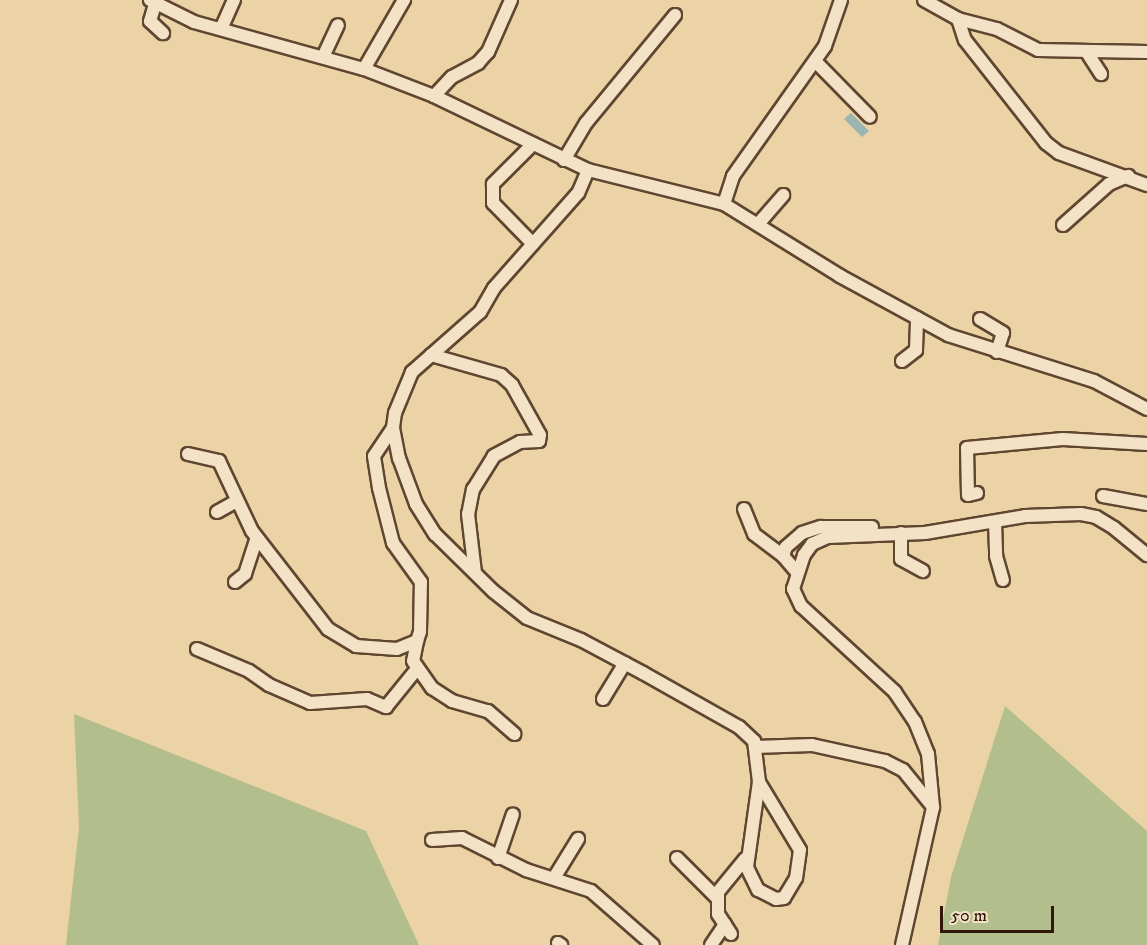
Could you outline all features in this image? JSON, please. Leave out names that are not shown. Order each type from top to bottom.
[{"type":"street","points":[[221,29],[234,0]]},
{"type":"street","points":[[364,69],[404,0]]},
{"type":"street","points":[[434,96],[452,77],[478,63],[488,52],[511,0]]},
{"type":"street","points":[[724,204],[739,168],[815,61],[841,0]]},
{"type":"street","points":[[924,0],[958,19],[997,29],[1038,50],[1088,54],[1147,52]]},
{"type":"street","points":[[163,33],[150,21],[159,3],[221,29],[364,69],[434,96],[588,170],[724,204],[759,223],[840,276],[948,335],[1094,381],[1147,409]]},
{"type":"street","points":[[564,160],[586,123],[675,15]]},
{"type":"street","points":[[958,19],[965,40],[1046,143],[1059,153],[1128,176],[1147,185]]},
{"type":"street","points":[[323,57],[338,25]]},
{"type":"street","points":[[1088,54],[1101,74]]},
{"type":"street","points":[[815,61],[870,117]]},
{"type":"street","points":[[533,144],[493,184],[494,203],[533,244]]},
{"type":"street","points":[[514,734],[488,711],[452,701],[416,670],[413,661],[417,641],[421,582],[393,543],[374,456],[393,428],[400,393],[412,372],[480,312],[494,288],[578,193],[588,170]]},
{"type":"street","points":[[1063,225],[1109,184],[1128,176]]},
{"type":"street","points":[[759,223],[783,195]]},
{"type":"street","points":[[902,361],[916,350],[917,318]]},
{"type":"street","points":[[980,319],[1003,333],[997,352]]},
{"type":"street","points":[[432,355],[501,375],[512,385],[540,435],[539,441],[520,442],[494,456],[473,489],[468,514],[475,573]]},
{"type":"street","points":[[393,428],[416,504],[452,554],[527,618],[624,663],[739,727],[755,747],[759,782],[745,859],[723,883],[717,898],[718,914],[728,929],[711,945]]},
{"type":"street","points":[[977,493],[968,495],[967,448],[1063,439],[1147,444]]},
{"type":"street","points":[[188,454],[219,461],[235,502],[257,538],[328,629],[343,641],[397,649],[417,641]]},
{"type":"street","points":[[1103,496],[1147,504]]},
{"type":"street","points":[[217,512],[235,502]]},
{"type":"street","points":[[744,509],[754,534],[783,556],[796,571]]},
{"type":"street","points":[[902,945],[933,807],[928,754],[915,722],[896,692],[801,606],[793,589],[796,571],[812,543],[828,537],[925,533],[1053,514],[1096,517],[1147,555]]},
{"type":"street","points":[[995,522],[996,556],[1003,580]]},
{"type":"street","points":[[783,556],[786,547],[815,528],[918,524],[925,533]]},
{"type":"street","points":[[901,533],[901,559],[923,571]]},
{"type":"street","points":[[235,582],[245,574],[257,538]]},
{"type":"street","points":[[196,649],[249,671],[269,685],[310,703],[367,699],[386,707],[416,670]]},
{"type":"street","points":[[603,699],[624,663]]},
{"type":"street","points":[[755,747],[812,745],[885,761],[903,770],[933,807]]},
{"type":"street","points":[[745,859],[758,890],[776,899],[790,891],[800,863],[800,850],[759,782]]},
{"type":"street","points":[[498,858],[513,814]]},
{"type":"street","points":[[432,840],[462,838],[498,858],[591,891],[653,945]]},
{"type":"street","points":[[554,878],[578,839]]},
{"type":"street","points":[[677,858],[717,898]]},
{"type":"green space","points":[[1005,706],[1147,831],[1147,945],[938,945],[951,877]]},
{"type":"green space","points":[[74,714],[366,831],[419,945],[66,945],[79,827]]},
{"type":"water","points":[[851,113],[869,131],[862,137],[844,119]]}]
